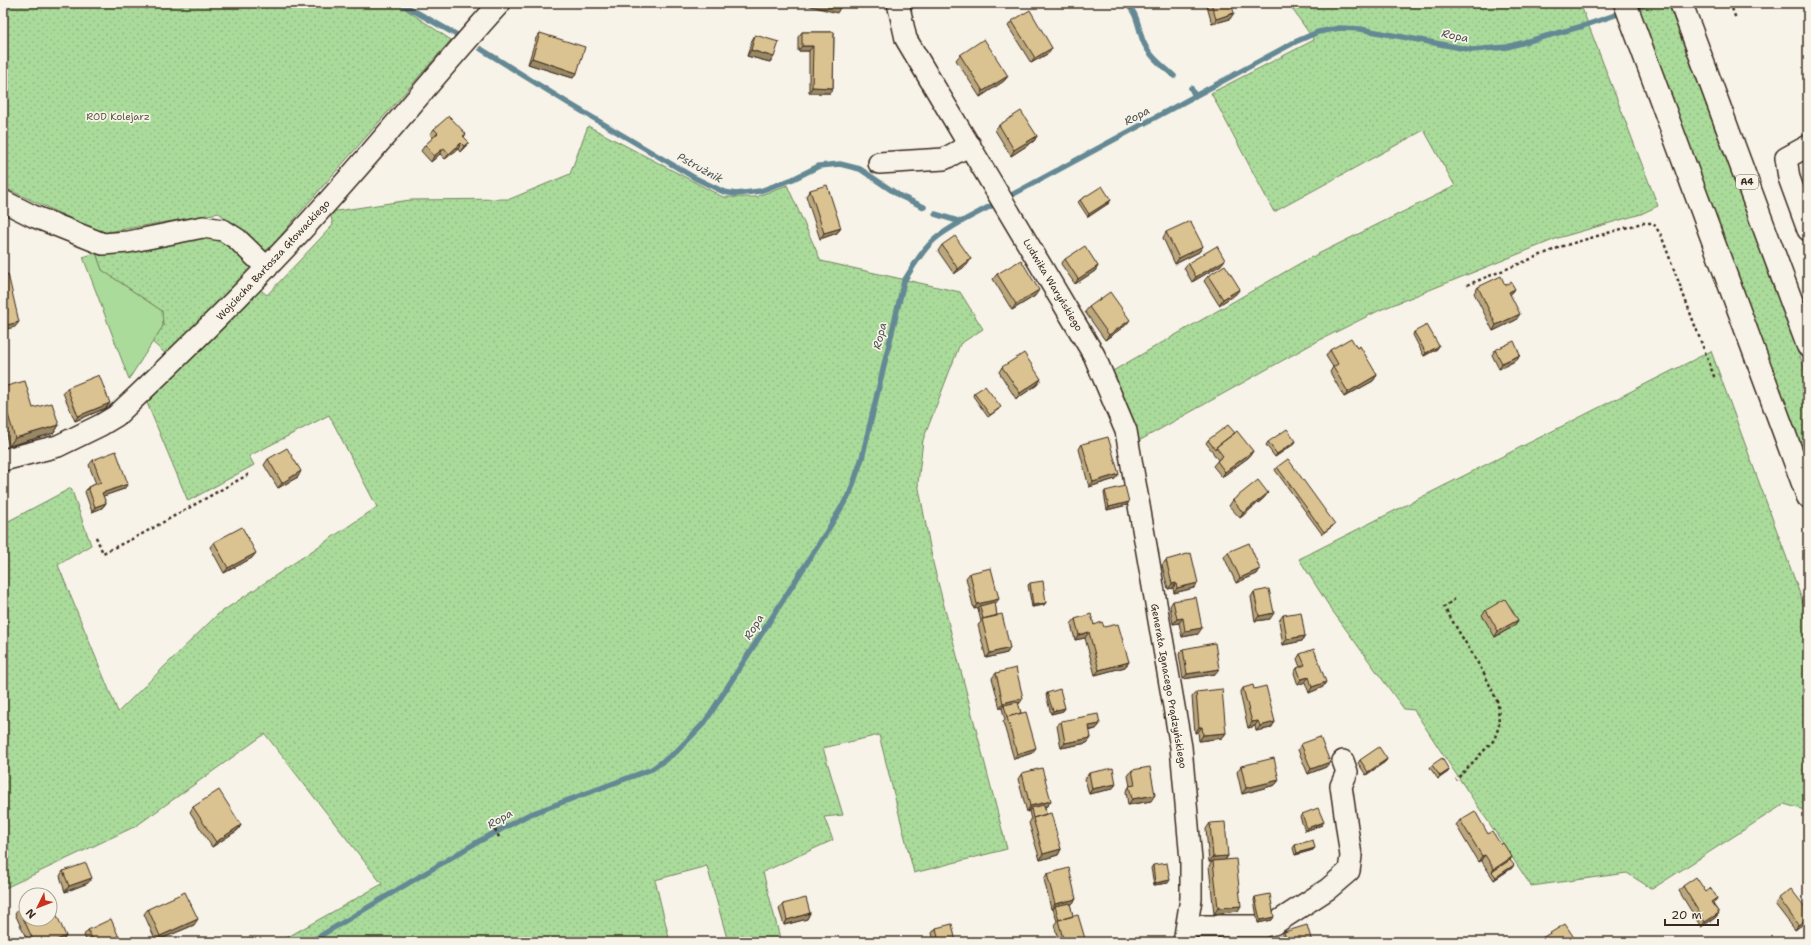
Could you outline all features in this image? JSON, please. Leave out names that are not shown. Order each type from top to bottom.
[{"type":"highway","points":[[1625,3],[1808,497]]},
{"type":"highway","name":"A4","points":[[1683,10],[1808,346]]},
{"type":"street","name":"Wojciecha Bartosza Głowackiego","points":[[3,460],[58,446],[116,416],[194,342],[323,208],[466,40],[500,3]]},
{"type":"street","name":"Ludwika Waryńskiego","points":[[898,3],[906,39],[1094,355],[1126,431]]},
{"type":"street","points":[[879,163],[944,159],[970,145]]},
{"type":"street","points":[[1808,146],[1786,158],[1789,178],[1808,230]]},
{"type":"street","points":[[3,201],[33,216],[103,244],[128,242],[203,227],[223,230],[238,239],[266,268]]},
{"type":"street","name":"Generała Ignacego Prądzyńskiego","points":[[1126,431],[1182,747],[1191,860],[1191,899],[1186,934]]},
{"type":"street","points":[[1186,934],[1274,924],[1328,889],[1349,871],[1351,856],[1341,786],[1346,772],[1343,761]]},
{"type":"path","points":[[1730,3],[1736,19]]},
{"type":"path","points":[[1467,285],[1563,246],[1642,223],[1653,223],[1662,235],[1715,380]]},
{"type":"path","points":[[96,537],[103,553],[142,534],[251,473]]},
{"type":"path","points":[[1455,599],[1444,607],[1485,675],[1498,703],[1499,726],[1494,740],[1456,780]]},
{"type":"path","points":[[492,824],[500,839]]},
{"type":"green space","name":"ROD Kolejarz","points":[[3,3],[396,3],[451,40],[302,210],[265,255],[219,213],[102,233],[3,187]]},
{"type":"green space","points":[[1288,3],[1580,3],[1658,206],[1641,214],[1558,238],[1380,310],[1312,344],[1137,442],[1111,372],[1304,261],[1455,186],[1424,130],[1274,212],[1211,93],[1314,40]]},
{"type":"green space","points":[[1636,3],[1668,3],[1808,378],[1808,464]]},
{"type":"green space","points":[[588,126],[723,197],[755,197],[787,185],[821,261],[960,292],[983,329],[960,344],[923,440],[918,483],[933,563],[1007,849],[914,873],[879,735],[823,748],[843,815],[824,817],[833,840],[763,872],[781,942],[728,942],[707,866],[655,880],[670,942],[279,942],[382,884],[265,734],[136,826],[3,889],[3,524],[71,488],[91,545],[58,565],[118,712],[217,615],[377,507],[329,415],[249,456],[254,465],[188,501],[147,403],[258,288],[267,295],[333,225],[330,212],[410,200],[510,199],[570,174]]},
{"type":"green space","points":[[185,235],[222,237],[253,266],[166,354],[152,342],[163,326],[162,311],[102,270],[96,253]]},
{"type":"green space","points":[[96,253],[102,270],[162,311],[163,326],[129,379],[83,257]]},
{"type":"green space","points":[[1711,351],[1808,616],[1808,811],[1784,804],[1652,889],[1627,873],[1531,886],[1414,710],[1404,709],[1331,609],[1299,559]]},
{"type":"building","points":[[822,3],[842,3],[840,8]]},
{"type":"building","points":[[1211,3],[1231,3],[1234,13],[1216,19]]},
{"type":"building","points":[[1030,10],[1052,48],[1035,58],[1012,21]]},
{"type":"building","points":[[802,32],[834,32],[833,88],[812,87],[813,46],[802,46]]},
{"type":"building","points":[[540,33],[585,47],[577,73],[532,58]]},
{"type":"building","points":[[755,35],[779,42],[774,57],[751,50]]},
{"type":"building","points":[[984,39],[1008,76],[983,91],[960,55]]},
{"type":"building","points":[[1021,111],[1037,136],[1014,150],[999,125]]},
{"type":"building","points":[[449,116],[466,134],[463,136],[469,142],[464,146],[461,143],[449,154],[444,148],[434,156],[425,145],[438,133],[434,129]]},
{"type":"building","points":[[827,185],[841,228],[824,233],[810,190]]},
{"type":"building","points":[[1102,186],[1111,200],[1089,214],[1080,200]]},
{"type":"building","points":[[1190,221],[1203,246],[1179,258],[1166,232]]},
{"type":"building","points":[[955,236],[971,259],[958,269],[942,245]]},
{"type":"building","points":[[1085,246],[1098,266],[1078,279],[1065,259]]},
{"type":"building","points":[[1217,246],[1225,260],[1196,277],[1188,263]]},
{"type":"building","points":[[1021,260],[1039,290],[1016,304],[997,274]]},
{"type":"building","points":[[1225,265],[1240,289],[1223,299],[1208,276]]},
{"type":"building","points":[[8,274],[19,322],[3,326],[3,275]]},
{"type":"building","points":[[1501,276],[1505,285],[1511,282],[1515,289],[1509,292],[1520,314],[1496,325],[1478,287]]},
{"type":"building","points":[[1110,292],[1130,320],[1109,335],[1089,307]]},
{"type":"building","points":[[1427,325],[1439,346],[1426,353],[1414,332]]},
{"type":"building","points":[[1351,338],[1357,348],[1360,346],[1377,375],[1348,392],[1333,367],[1338,364],[1330,350]]},
{"type":"building","points":[[3,340],[6,351],[3,352]]},
{"type":"building","points":[[1514,341],[1520,355],[1502,363],[1495,350]]},
{"type":"building","points":[[1024,353],[1041,379],[1020,393],[1002,367]]},
{"type":"building","points":[[99,375],[110,403],[78,416],[67,388]]},
{"type":"building","points":[[25,381],[33,408],[52,403],[59,425],[15,438],[3,398],[3,387]]},
{"type":"building","points":[[985,386],[1001,407],[990,415],[974,393]]},
{"type":"building","points":[[1228,425],[1235,433],[1215,449],[1208,440]]},
{"type":"building","points":[[1287,429],[1296,441],[1277,454],[1268,442]]},
{"type":"building","points":[[1237,431],[1253,451],[1225,472],[1217,461],[1223,456],[1216,447]]},
{"type":"building","points":[[1108,437],[1119,474],[1093,482],[1082,444]]},
{"type":"building","points":[[287,448],[301,471],[282,483],[268,459]]},
{"type":"building","points":[[116,451],[128,484],[102,493],[106,503],[95,507],[88,487],[101,482],[93,460]]},
{"type":"building","points":[[1288,459],[1335,524],[1324,532],[1277,467]]},
{"type":"building","points":[[1258,480],[1268,493],[1243,513],[1233,500]]},
{"type":"building","points":[[1125,486],[1129,502],[1109,507],[1105,491]]},
{"type":"building","points":[[242,527],[256,553],[228,568],[214,542]]},
{"type":"building","points":[[1249,543],[1260,569],[1240,578],[1228,552]]},
{"type":"building","points":[[1191,553],[1198,583],[1177,588],[1176,583],[1172,584],[1166,560]]},
{"type":"building","points":[[991,568],[999,599],[977,604],[970,573]]},
{"type":"building","points":[[1043,581],[1046,603],[1033,605],[1030,583]]},
{"type":"building","points":[[1269,589],[1274,613],[1259,616],[1254,592]]},
{"type":"building","points":[[1196,597],[1202,628],[1185,631],[1183,618],[1177,619],[1173,601]]},
{"type":"building","points":[[1505,599],[1518,620],[1498,631],[1486,610]]},
{"type":"building","points":[[995,602],[997,616],[983,619],[980,606]]},
{"type":"building","points":[[1301,612],[1305,636],[1287,639],[1283,615]]},
{"type":"building","points":[[1002,614],[1010,648],[990,653],[982,619]]},
{"type":"building","points":[[1091,614],[1094,625],[1102,622],[1104,627],[1118,624],[1129,662],[1099,670],[1089,632],[1079,635],[1075,619]]},
{"type":"building","points":[[1215,643],[1219,669],[1187,674],[1183,649]]},
{"type":"building","points":[[1314,649],[1326,682],[1312,687],[1309,677],[1301,679],[1297,668],[1305,665],[1300,654]]},
{"type":"building","points":[[1016,668],[1023,698],[1003,703],[996,673]]},
{"type":"building","points":[[1253,685],[1254,689],[1266,686],[1275,722],[1260,726],[1258,721],[1252,722],[1243,688]]},
{"type":"building","points":[[1060,689],[1065,708],[1053,711],[1047,693]]},
{"type":"building","points":[[1222,689],[1226,733],[1203,735],[1202,727],[1199,727],[1196,692]]},
{"type":"building","points":[[1018,702],[1021,713],[1007,717],[1004,705]]},
{"type":"building","points":[[1026,712],[1036,748],[1017,754],[1007,717]]},
{"type":"building","points":[[1098,714],[1100,724],[1089,726],[1091,738],[1065,743],[1061,721]]},
{"type":"building","points":[[1320,737],[1330,762],[1311,769],[1301,744]]},
{"type":"building","points":[[1379,747],[1387,759],[1368,772],[1360,760]]},
{"type":"building","points":[[1274,758],[1279,780],[1246,788],[1241,766]]},
{"type":"building","points":[[1442,758],[1449,770],[1440,776],[1432,765]]},
{"type":"building","points":[[1150,767],[1155,795],[1132,799],[1129,786],[1135,785],[1132,770]]},
{"type":"building","points":[[1042,768],[1051,801],[1030,806],[1022,773]]},
{"type":"building","points":[[1113,768],[1116,784],[1092,789],[1089,773]]},
{"type":"building","points":[[219,790],[241,825],[216,842],[193,807]]},
{"type":"building","points":[[1044,805],[1046,814],[1033,818],[1031,808]]},
{"type":"building","points":[[1318,808],[1324,822],[1307,828],[1302,814]]},
{"type":"building","points":[[1475,811],[1488,834],[1492,831],[1501,845],[1503,843],[1512,857],[1494,869],[1485,855],[1482,856],[1460,820]]},
{"type":"building","points":[[1051,813],[1061,849],[1043,854],[1033,818]]},
{"type":"building","points":[[1225,822],[1228,856],[1213,857],[1210,823]]},
{"type":"building","points":[[1313,840],[1315,848],[1297,853],[1295,845]]},
{"type":"building","points":[[1236,859],[1241,906],[1218,908],[1213,861]]},
{"type":"building","points":[[1510,860],[1514,865],[1496,877],[1492,872]]},
{"type":"building","points":[[86,863],[92,878],[69,886],[63,871]]},
{"type":"building","points":[[1167,863],[1170,880],[1155,883],[1153,865]]},
{"type":"building","points":[[1069,868],[1076,899],[1055,904],[1047,874]]},
{"type":"building","points":[[1696,877],[1706,892],[1711,888],[1717,898],[1711,902],[1719,913],[1705,922],[1683,886]]},
{"type":"building","points":[[1791,889],[1808,911],[1808,918],[1798,925],[1779,898]]},
{"type":"building","points":[[185,892],[198,919],[160,936],[148,909]]},
{"type":"building","points":[[1270,894],[1274,917],[1260,920],[1255,897]]},
{"type":"building","points":[[806,898],[810,913],[787,920],[783,904]]},
{"type":"building","points":[[1070,903],[1073,916],[1059,920],[1055,906]]},
{"type":"building","points":[[1078,915],[1086,942],[1064,942],[1058,920]]},
{"type":"building","points":[[58,918],[66,936],[52,942],[34,942],[27,927],[58,927]]},
{"type":"building","points":[[111,919],[121,942],[94,942],[88,930]]},
{"type":"building","points":[[952,924],[956,942],[939,942],[936,928]]},
{"type":"building","points":[[1565,924],[1577,942],[1545,942],[1542,938]]},
{"type":"building","points":[[1307,925],[1312,942],[1287,942],[1284,932]]},
{"type":"waterway","name":"Pstrużnik","points":[[400,3],[457,35]]},
{"type":"waterway","points":[[908,11],[914,3]]},
{"type":"waterway","points":[[1125,3],[1133,11],[1143,41],[1149,51],[1174,76]]},
{"type":"waterway","name":"Ropa","points":[[1632,9],[1648,3]]},
{"type":"waterway","name":"Ropa","points":[[1006,198],[1295,42],[1318,32],[1340,28],[1360,29],[1472,50],[1507,47],[1583,26],[1624,12]]},
{"type":"waterway","name":"Pstrużnik","points":[[481,49],[568,103],[695,178],[724,192],[736,194],[760,191],[793,179],[819,166],[840,164],[860,169],[900,196],[924,207]]},
{"type":"waterway","points":[[1191,88],[1195,96]]},
{"type":"waterway","name":"Ropa","points":[[310,942],[474,844],[528,815],[652,769],[676,752],[705,722],[850,493],[862,458],[904,281],[914,264],[930,243],[957,224],[998,202]]},
{"type":"waterway","name":"Pstrużnik","points":[[935,214],[961,222]]}]
